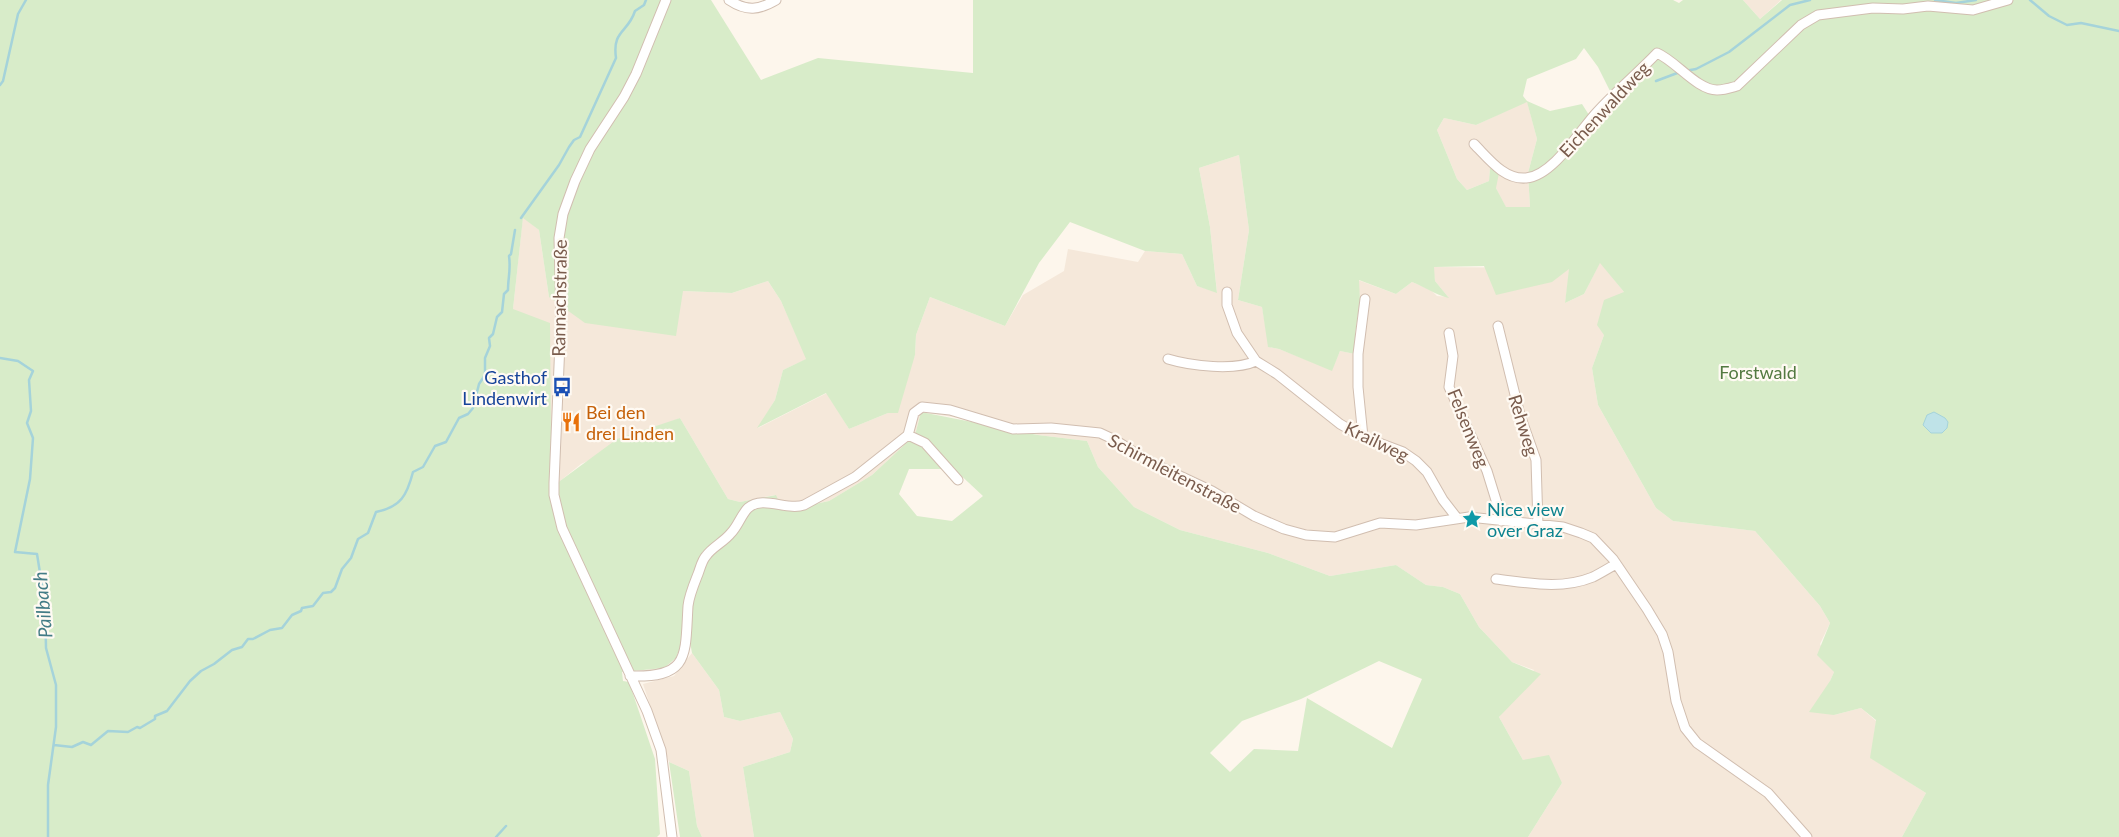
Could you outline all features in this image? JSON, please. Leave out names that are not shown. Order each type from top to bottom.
[{"type":"street","name":"Rannachstraße","points":[[666,0],[636,74],[590,149],[575,181],[563,214],[559,238],[561,319],[554,440],[554,495],[562,528],[569,546],[647,711],[660,750],[672,837]]},
{"type":"street","points":[[729,0],[751,10],[763,8],[776,0]]},
{"type":"street","name":"Eichenwaldweg","points":[[1474,144],[1504,172],[1516,177],[1527,178],[1538,174],[1562,156],[1597,112],[1657,53],[1677,65],[1705,87],[1716,90],[1737,86],[1801,25],[1818,15],[1874,8],[1903,9],[1928,6],[1973,10],[2008,0]]},
{"type":"street","name":"Krailweg","points":[[1227,292],[1227,305],[1237,333],[1256,361],[1277,374],[1340,424],[1363,437],[1403,452],[1416,461],[1427,472],[1443,500],[1458,518]]},
{"type":"street","points":[[1363,437],[1358,387],[1358,354],[1365,299]]},
{"type":"street","name":"Rehweg","points":[[1498,326],[1520,415],[1536,460],[1538,525]]},
{"type":"street","name":"Felsenweg","points":[[1449,333],[1453,356],[1449,387],[1487,471],[1501,521]]},
{"type":"street","points":[[1168,359],[1222,366],[1249,364],[1256,361]]},
{"type":"street","name":"Schirmleitenstraße","points":[[908,435],[914,413],[922,407],[950,410],[1014,429],[1052,428],[1100,433],[1115,440],[1148,461],[1212,491],[1254,516],[1284,529],[1306,535],[1335,537],[1380,523],[1416,525],[1458,518],[1563,527],[1594,538],[1616,564],[1662,634],[1668,652],[1676,701],[1685,728],[1697,742],[1768,793],[1806,837]]},
{"type":"street","points":[[630,676],[652,677],[665,673],[674,668],[681,659],[686,648],[688,604],[706,556],[732,532],[749,507],[761,503],[796,508],[804,505],[855,477],[908,435],[926,443],[958,480]]},
{"type":"street","points":[[1496,579],[1553,585],[1565,584],[1592,577],[1616,564]]},
{"type":"shaded area","points":[[1743,0],[1781,0],[1760,19]]},
{"type":"shaded area","points":[[1527,101],[1537,139],[1528,173],[1530,207],[1506,208],[1496,188],[1490,169],[1489,181],[1467,190],[1457,179],[1437,130],[1444,118],[1476,125]]},
{"type":"shaded area","points":[[1239,155],[1249,230],[1238,300],[1262,307],[1269,347],[1279,349],[1332,370],[1340,351],[1355,354],[1360,300],[1358,280],[1396,294],[1412,282],[1431,290],[1437,296],[1448,297],[1435,281],[1433,267],[1570,268],[1565,303],[1584,294],[1600,262],[1624,292],[1604,335],[1592,368],[1598,405],[1656,508],[1673,521],[1755,531],[1820,606],[1830,623],[1820,644],[1834,672],[1830,681],[1834,715],[1861,708],[1876,721],[1871,758],[1926,793],[1902,837],[1528,837],[1562,783],[1523,760],[1499,717],[1534,670],[1512,662],[1479,627],[1460,594],[1443,587],[1426,585],[1396,565],[1330,576],[1268,553],[1180,530],[1134,507],[1098,467],[1087,441],[1038,435],[966,419],[921,412],[915,435],[872,475],[829,501],[782,511],[775,495],[740,502],[728,499],[680,418],[581,464],[549,490],[551,437],[513,309],[523,217],[539,230],[549,297],[683,291],[732,293],[768,281],[781,301],[807,359],[783,370],[775,400],[758,428],[827,393],[849,429],[888,413],[915,355],[916,335],[930,297],[1005,326],[1023,295],[1064,271],[1068,249],[1138,262],[1145,251],[1182,254],[1197,286],[1217,292],[1210,227],[1199,168]]},
{"type":"shaded area","points":[[692,653],[719,690],[724,717],[740,721],[780,712],[793,739],[790,752],[743,767],[754,837],[702,837],[697,826],[689,771],[669,762],[643,684],[674,676]]},
{"type":"green space","name":"Forstwald","points":[[0,0],[711,0],[761,80],[818,58],[973,73],[973,0],[1673,0],[1679,3],[1683,0],[1743,0],[1760,19],[1782,0],[2119,0],[2119,837],[1902,837],[1926,793],[1870,758],[1876,720],[1861,708],[1834,715],[1809,712],[1834,672],[1817,655],[1830,623],[1820,606],[1755,531],[1673,521],[1656,508],[1598,405],[1592,368],[1604,335],[1597,325],[1604,300],[1624,292],[1600,263],[1584,294],[1565,303],[1569,269],[1552,282],[1496,295],[1484,266],[1434,267],[1435,281],[1449,298],[1412,282],[1396,294],[1359,280],[1360,300],[1355,335],[1355,354],[1340,351],[1332,371],[1279,349],[1268,347],[1262,307],[1238,300],[1249,230],[1239,155],[1199,168],[1210,227],[1217,293],[1197,286],[1182,254],[1145,251],[1070,222],[1039,263],[1005,326],[930,297],[916,335],[915,355],[898,413],[888,413],[849,429],[826,393],[757,428],[775,400],[783,370],[806,359],[781,301],[768,281],[732,293],[683,291],[676,336],[585,323],[549,297],[539,230],[523,218],[513,309],[550,323],[551,437],[549,489],[617,439],[680,418],[728,499],[740,502],[776,495],[783,511],[829,501],[872,475],[915,435],[921,412],[1038,435],[1087,441],[1098,467],[1134,507],[1180,530],[1268,553],[1330,576],[1396,565],[1426,585],[1443,587],[1460,594],[1479,627],[1512,662],[1541,674],[1499,717],[1523,760],[1549,755],[1562,783],[1528,837],[754,837],[743,767],[790,752],[793,739],[780,712],[740,721],[724,717],[719,690],[692,653],[690,642],[685,633],[676,658],[664,668],[622,672],[623,681],[629,682],[655,759],[660,834],[657,837],[0,837]],"holes":[[[1584,48],[1598,67],[1611,93],[1589,115],[1582,104],[1550,111],[1527,101],[1523,96],[1527,79],[1576,59]],[[1527,102],[1537,139],[1528,173],[1530,207],[1506,207],[1496,188],[1499,173],[1490,168],[1489,181],[1467,190],[1457,179],[1437,130],[1444,118],[1476,125]],[[909,469],[954,469],[983,496],[952,521],[917,516],[899,494]],[[1379,661],[1422,679],[1392,748],[1307,698],[1298,751],[1254,749],[1230,772],[1210,753],[1242,721],[1301,699]]]},
{"type":"green space","points":[[669,762],[689,771],[697,826],[702,837],[680,837]]},
{"type":"water","points":[[1934,412],[1945,418],[1948,422],[1947,428],[1942,433],[1931,433],[1923,425],[1927,415]]},
{"type":"waterway","name":"Pailbach","points":[[0,85],[3,81],[18,14],[26,0]]},
{"type":"waterway","points":[[521,218],[559,165],[574,140],[580,137],[616,58],[615,49],[618,37],[629,24],[635,11],[644,5],[646,0]]},
{"type":"waterway","points":[[1685,71],[1696,69],[1729,52],[1790,5],[1810,0]]},
{"type":"waterway","points":[[1935,0],[1956,3],[1976,0]]},
{"type":"waterway","points":[[2030,0],[2049,16],[2067,25],[2081,23],[2119,31]]},
{"type":"waterway","points":[[1656,81],[1680,72]]},
{"type":"waterway","points":[[54,745],[72,747],[83,742],[91,745],[108,731],[128,732],[137,727],[140,728],[155,719],[155,716],[167,711],[190,681],[201,671],[232,650],[242,647],[248,639],[253,639],[270,630],[282,628],[292,615],[301,611],[302,608],[313,606],[323,593],[331,592],[335,588],[342,569],[351,558],[358,539],[368,533],[376,512],[385,510],[402,499],[413,472],[423,467],[435,446],[446,442],[459,418],[468,414],[473,408],[479,384],[485,375],[485,358],[490,346],[489,338],[493,334],[497,317],[502,312],[504,294],[508,290],[509,256],[515,230]]},
{"type":"waterway","name":"Pailbach","points":[[0,358],[18,361],[33,371],[29,380],[31,411],[27,423],[33,438],[30,479],[15,552],[37,554],[45,604],[46,648],[56,685],[56,727],[48,785],[48,837]]},
{"type":"waterway","points":[[496,837],[506,826]]},
{"type":"place","name":"Gasthof Lindenwirt","points":[[562,387]]},
{"type":"place","name":"Bei den drei Linden","points":[[571,422]]},
{"type":"place","name":"Nice view over Graz","points":[[1472,519]]}]
